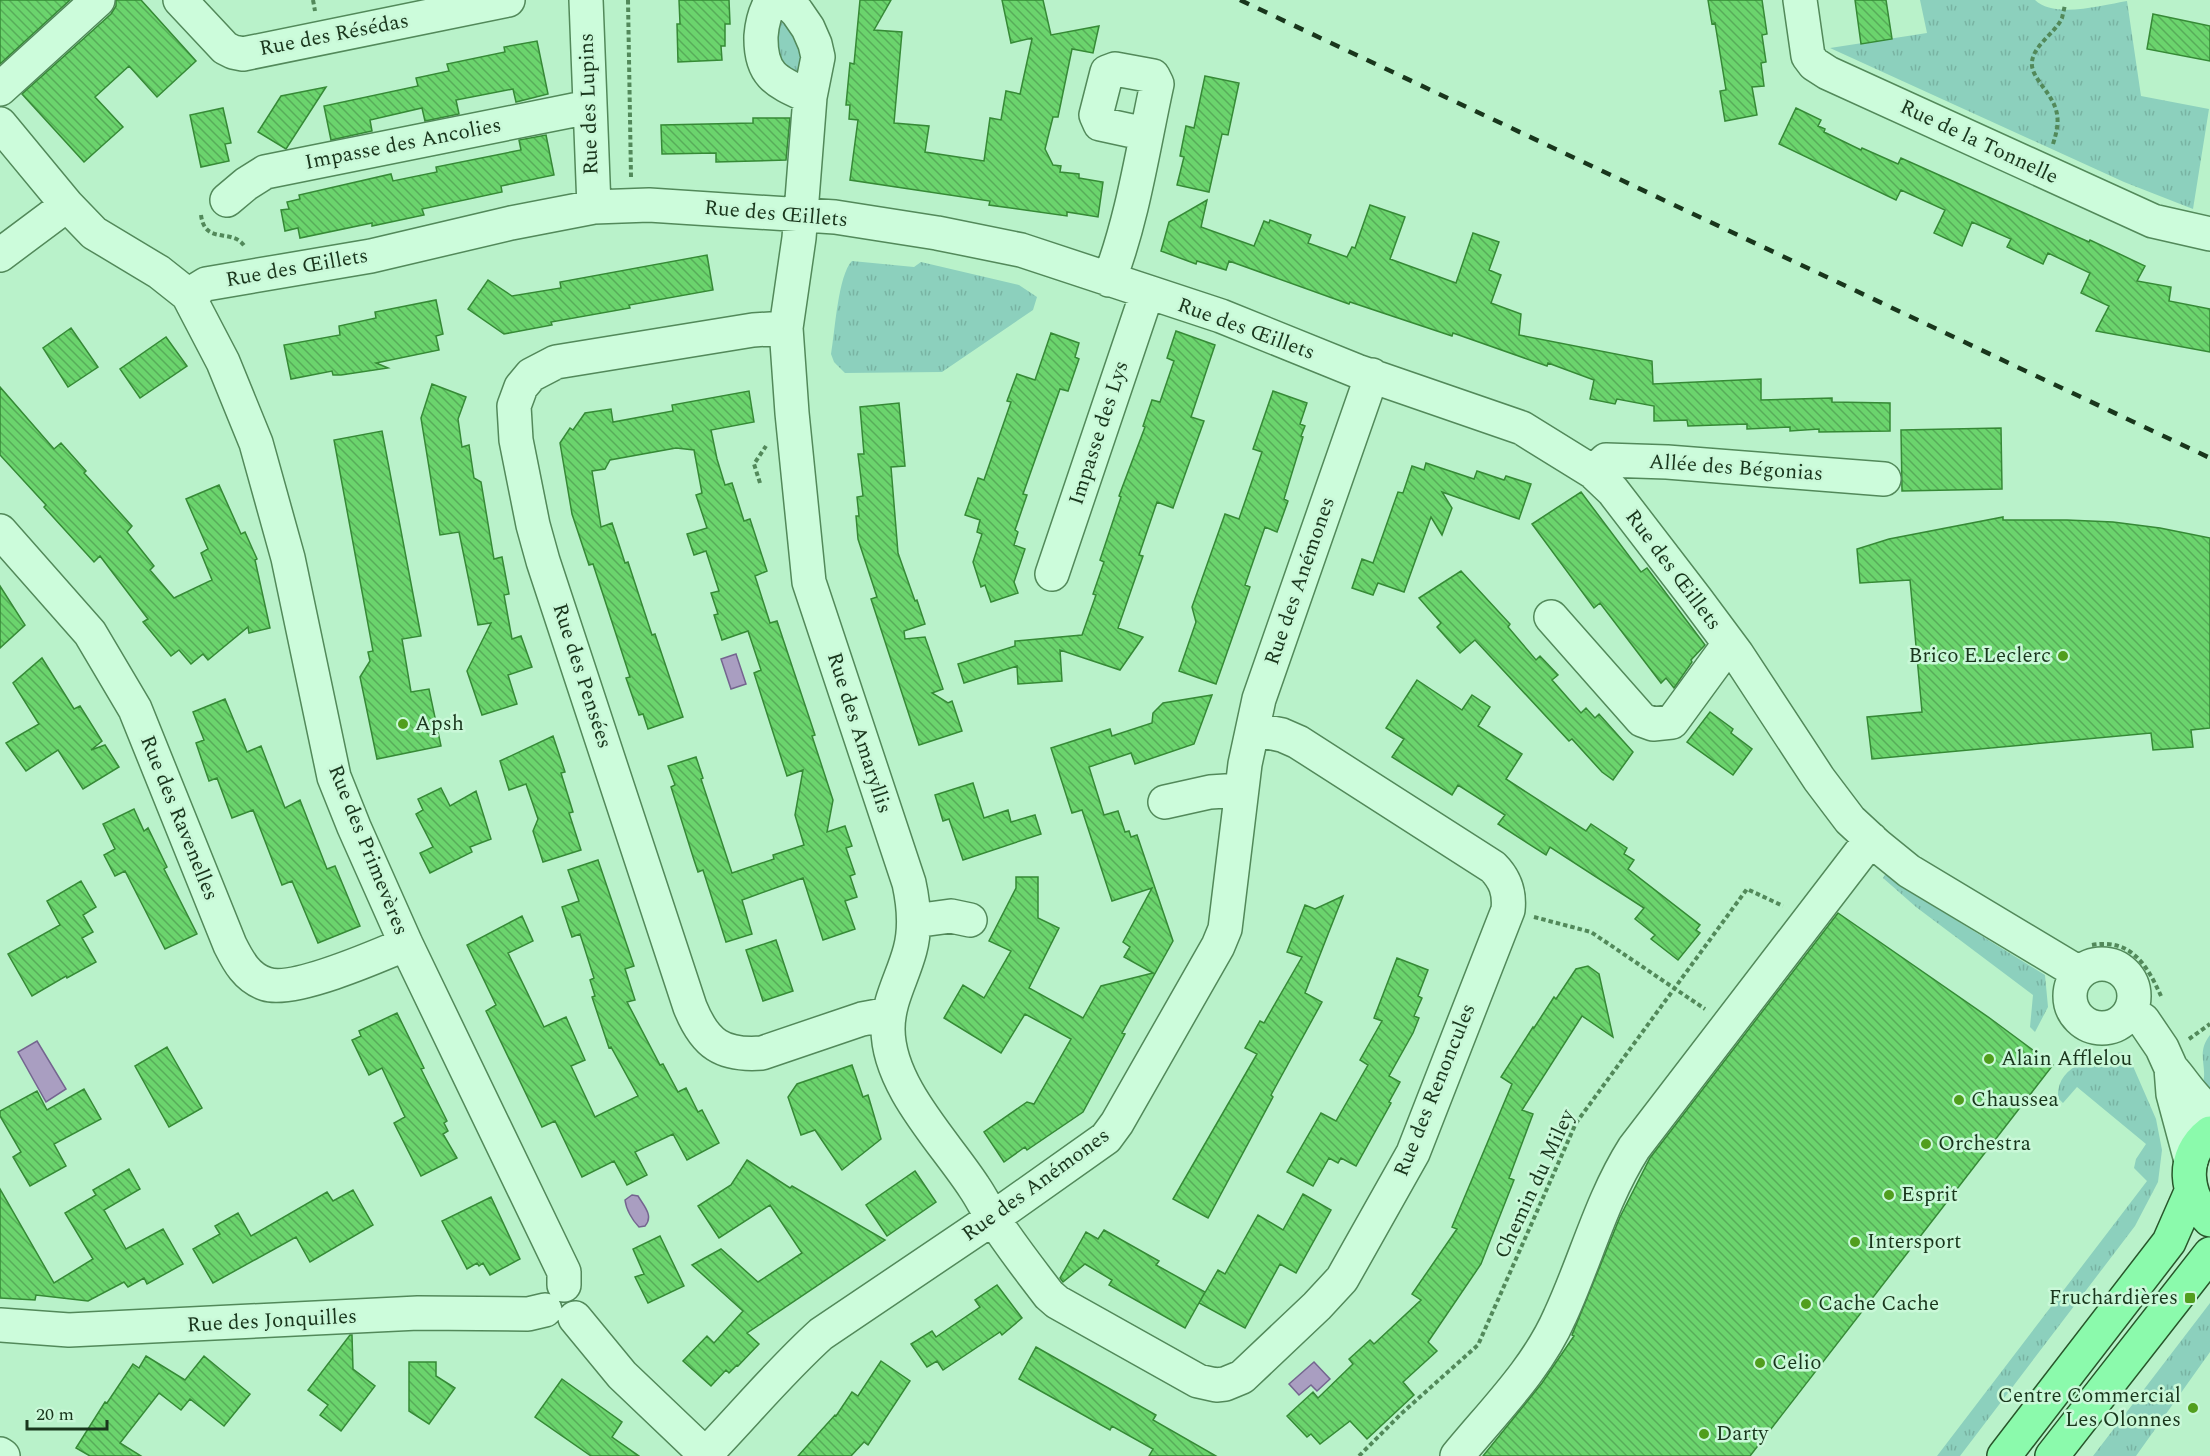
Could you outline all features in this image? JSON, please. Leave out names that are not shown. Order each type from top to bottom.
[{"type":"main road","points":[[2004,1456],[2169,1242],[2178,1225],[2196,1148],[2210,1133]]},
{"type":"main road","points":[[2191,1176],[2198,1207],[2210,1220]]},
{"type":"main road","points":[[2052,1456],[2210,1254]]},
{"type":"street","points":[[0,89],[98,0]]},
{"type":"street","name":"Rue des Résédas","points":[[180,0],[225,48],[243,54],[508,0]]},
{"type":"street","name":"Rue des Lupins","points":[[586,0],[588,107],[594,207]]},
{"type":"street","points":[[772,0],[762,24],[763,63],[769,72],[787,86],[810,97]]},
{"type":"street","name":"Rue des Amaryllis","points":[[785,0],[797,12],[815,44],[818,57],[810,97],[801,215],[786,328],[809,582],[909,883],[914,921],[909,952],[889,1014],[891,1054],[906,1089],[975,1188],[993,1218]]},
{"type":"street","name":"Rue de la Tonnelle","points":[[1800,0],[1808,56],[1814,64],[1828,73],[2153,221],[2210,234]]},
{"type":"street","name":"Impasse des Ancolies","points":[[227,200],[265,172],[588,107]]},
{"type":"street","points":[[0,124],[67,205],[94,233],[159,272],[188,295]]},
{"type":"street","points":[[1109,280],[1123,238],[1146,134]]},
{"type":"street","points":[[0,255],[67,205]]},
{"type":"street","name":"Rue des Œillets","points":[[188,295],[206,284],[372,256],[511,223],[594,207],[649,205],[861,220],[937,233],[1011,248],[1221,316],[1357,371],[1522,428],[1593,472],[1627,508],[1729,644],[1819,779],[1850,820],[1909,871],[2084,959]]},
{"type":"street","name":"Impasse des Lys","points":[[1052,574],[1147,293]]},
{"type":"street","name":"Rue des Primevères","points":[[188,295],[224,362],[256,443],[288,558],[334,777],[406,944],[564,1272],[561,1304],[622,1375],[705,1455]]},
{"type":"street","name":"Rue des Pensées","points":[[786,328],[753,330],[556,362],[531,375],[521,387],[514,406],[516,440],[533,525],[543,561],[690,1007],[702,1031],[713,1044],[728,1052],[762,1053],[862,1019],[889,1014]]},
{"type":"street","name":"Rue des Anémones","points":[[705,1455],[804,1349],[821,1334],[993,1218],[1106,1138],[1117,1123],[1218,946],[1225,929],[1241,790],[1259,699],[1372,375]]},
{"type":"street","name":"Allée des Bégonias","points":[[1593,472],[1606,460],[1666,462],[1884,479]]},
{"type":"street","name":"Rue des Ravenelles","points":[[0,531],[90,633],[123,686],[135,709],[230,945],[246,971],[266,984],[282,987],[301,984],[406,944]]},
{"type":"street","points":[[1551,617],[1642,720],[1653,724],[1672,722],[1729,644]]},
{"type":"street","name":"Rue des Renoncules","points":[[993,1218],[1049,1296],[1057,1302],[1198,1381],[1216,1385],[1242,1377],[1342,1279],[1401,1176],[1413,1153],[1508,910],[1509,900],[1506,886],[1501,875],[1493,867],[1298,742],[1282,735],[1253,729]]},
{"type":"street","points":[[1165,802],[1210,792],[1241,790]]},
{"type":"street","points":[[1457,1456],[1534,1362],[1560,1318],[1618,1174],[1634,1148],[1871,839]]},
{"type":"street","points":[[914,921],[951,916],[970,920]]},
{"type":"street","points":[[2084,959],[2096,964],[2115,966],[2123,971],[2133,987],[2133,1004],[2130,1012],[2114,1026],[2093,1027],[2083,1023],[2075,1014],[2069,993],[2084,959]]},
{"type":"street","points":[[2130,1012],[2143,1020],[2162,1048],[2177,1056],[2186,1085],[2194,1098],[2210,1111]]},
{"type":"street","points":[[2177,1056],[2172,1094],[2191,1176]]},
{"type":"street","name":"Rue des Jonquilles","points":[[0,1325],[69,1330],[418,1313],[528,1314],[561,1304]]},
{"type":"path","points":[[628,0],[631,171]]},
{"type":"path","points":[[2051,148],[2057,131],[2058,116],[2049,94],[2035,74],[2033,59],[2037,50],[2061,19],[2065,5]]},
{"type":"path","name":"Chemin du Miley","points":[[1359,1456],[1401,1414],[1478,1345],[1576,1124],[1747,889],[1786,908]]},
{"type":"path","points":[[1508,910],[1591,933],[1675,987],[1728,1025]]},
{"type":"path","points":[[2084,959],[2114,946],[2125,949],[2142,961],[2155,979],[2166,1003]]},
{"type":"path","points":[[2177,1056],[2189,1039],[2210,1024]]},
{"type":"path","points":[[2183,1030],[2189,1039]]},
{"type":"green space","points":[[1920,0],[2035,0],[2043,6],[2066,10],[2127,1],[2141,96],[2209,109],[2193,209],[2124,182],[1830,48],[1927,33]]},
{"type":"green space","points":[[782,22],[789,23],[801,45],[805,67],[795,77],[774,65],[775,29]]},
{"type":"green space","points":[[852,261],[914,267],[921,262],[1019,285],[1037,297],[1033,310],[942,372],[845,373],[834,362],[831,354],[840,291],[847,268]]},
{"type":"green space","points":[[1886,873],[1904,888],[2045,975],[2048,1007],[2035,1032],[2030,1027],[2033,995],[1916,907],[1883,878]]},
{"type":"green space","points":[[2210,1035],[2210,1095],[2202,1086],[2204,1079],[2203,1048]]},
{"type":"green space","points":[[2122,1052],[2129,1057],[2156,1119],[2162,1150],[2158,1182],[2135,1226],[1960,1456],[1937,1456],[2147,1181],[2134,1168],[2136,1159],[2146,1144],[2077,1087],[2063,1103],[2058,1098],[2059,1086],[2071,1070],[2090,1060]]},
{"type":"green space","points":[[2210,1303],[2210,1352],[2136,1456],[2093,1456]]},
{"type":"shaded area","points":[[736,654],[746,684],[731,689],[721,659]]},
{"type":"shaded area","points":[[37,1041],[66,1089],[46,1102],[18,1052]]},
{"type":"shaded area","points":[[632,1195],[638,1196],[647,1211],[649,1218],[645,1226],[639,1227],[628,1211],[625,1200]]},
{"type":"shaded area","points":[[1314,1362],[1330,1379],[1317,1391],[1311,1385],[1299,1395],[1289,1384]]},
{"type":"building","points":[[0,0],[70,0],[0,64]]},
{"type":"building","points":[[116,0],[141,0],[196,61],[157,97],[129,66],[95,97],[123,127],[84,162],[22,94],[111,14],[116,6]]},
{"type":"building","points":[[679,0],[729,0],[730,24],[725,24],[725,46],[721,46],[722,60],[678,62]]},
{"type":"building","points":[[860,0],[891,0],[874,30],[902,32],[894,123],[929,126],[925,152],[984,161],[990,118],[1001,120],[1006,91],[1020,94],[1032,39],[1011,43],[1002,0],[1043,0],[1051,35],[1099,26],[1093,53],[1072,49],[1058,117],[1053,117],[1045,149],[1053,165],[1061,166],[1060,172],[1079,174],[1079,178],[1103,182],[1098,217],[1067,212],[1067,216],[989,205],[990,201],[850,180],[858,120],[849,119],[850,105],[846,105],[850,63],[854,64]]},
{"type":"building","points":[[1708,0],[1762,0],[1767,34],[1762,35],[1766,62],[1761,63],[1764,86],[1752,87],[1757,115],[1725,121],[1720,91],[1726,90],[1715,23],[1712,24]]},
{"type":"building","points":[[1855,0],[1886,0],[1892,39],[1861,44]]},
{"type":"building","points":[[2153,14],[2210,26],[2210,61],[2147,49]]},
{"type":"building","points":[[537,41],[548,94],[516,102],[513,89],[456,100],[459,114],[425,121],[422,108],[370,120],[372,131],[331,140],[324,106],[418,86],[416,78],[449,71],[447,64],[505,52],[504,47]]},
{"type":"building","points":[[1205,76],[1239,83],[1228,135],[1222,134],[1209,192],[1177,185],[1184,157],[1180,156],[1186,126],[1194,128]]},
{"type":"building","points":[[326,87],[286,149],[258,132],[281,96]]},
{"type":"building","points":[[223,108],[231,143],[225,144],[229,161],[201,167],[190,115]]},
{"type":"building","points":[[1796,108],[1821,120],[1818,126],[1825,129],[1824,132],[1861,150],[1862,148],[1898,164],[1901,158],[2145,266],[2137,281],[2171,287],[2169,301],[2210,309],[2210,352],[2096,331],[2109,306],[2081,293],[2090,273],[2048,253],[2043,264],[2007,247],[2011,239],[1972,222],[1962,246],[1934,233],[1945,210],[1901,190],[1896,200],[1779,144]]},
{"type":"building","points":[[753,118],[790,118],[786,160],[716,162],[716,153],[662,154],[661,125],[753,123]]},
{"type":"building","points":[[546,135],[554,175],[501,186],[502,192],[422,209],[424,215],[372,226],[372,223],[300,238],[298,228],[285,231],[281,210],[289,209],[287,202],[300,199],[299,195],[391,174],[393,181],[437,172],[436,167],[521,150],[519,140]]},
{"type":"building","points":[[1207,200],[1201,227],[1254,246],[1264,221],[1269,223],[1270,220],[1311,235],[1308,243],[1347,257],[1352,247],[1355,248],[1370,205],[1405,217],[1390,259],[1456,283],[1473,233],[1499,242],[1489,270],[1501,275],[1491,303],[1521,314],[1519,335],[1652,361],[1653,384],[1761,379],[1761,400],[1832,398],[1832,402],[1890,403],[1890,431],[1819,432],[1819,429],[1790,431],[1790,427],[1747,429],[1747,424],[1688,426],[1687,420],[1654,421],[1654,406],[1617,399],[1615,404],[1590,399],[1594,380],[1548,363],[1547,366],[1453,333],[1452,336],[1350,302],[1349,304],[1229,261],[1226,270],[1197,261],[1196,264],[1161,251],[1169,222]]},
{"type":"building","points":[[707,255],[713,290],[629,305],[630,308],[551,322],[552,325],[504,334],[468,309],[488,280],[512,296],[561,288],[560,282]]},
{"type":"building","points":[[436,300],[443,334],[436,336],[439,350],[376,363],[388,368],[341,375],[333,375],[332,371],[291,379],[284,345],[340,335],[339,326],[376,318],[375,312]]},
{"type":"building","points":[[71,328],[98,367],[68,387],[43,348]]},
{"type":"building","points":[[1176,331],[1215,345],[1191,417],[1204,421],[1173,508],[1157,502],[1139,555],[1143,556],[1118,628],[1143,637],[1120,670],[1060,650],[1062,681],[1018,684],[1017,666],[964,683],[958,664],[1015,646],[1015,641],[1082,635],[1096,595],[1093,594],[1104,562],[1100,560],[1121,497],[1119,496],[1145,427],[1143,426],[1152,400],[1160,402],[1174,361],[1167,358]]},
{"type":"building","points":[[1051,333],[1079,343],[1075,357],[1079,359],[1068,391],[1060,389],[1023,494],[1027,495],[1015,530],[1018,532],[1014,545],[1025,549],[1014,582],[1018,593],[991,602],[985,585],[981,587],[973,562],[982,534],[977,532],[980,520],[965,515],[978,478],[984,480],[1011,402],[1007,401],[1017,374],[1035,380]]},
{"type":"building","points":[[166,337],[187,366],[140,398],[120,369]]},
{"type":"building","points":[[432,384],[466,397],[458,419],[462,447],[469,445],[474,478],[481,482],[494,559],[502,557],[509,594],[504,595],[512,639],[521,636],[532,667],[508,675],[517,704],[482,715],[467,671],[491,623],[478,625],[459,532],[440,535],[421,418]]},
{"type":"building","points":[[0,387],[54,449],[61,443],[86,471],[84,473],[132,526],[127,532],[154,566],[150,570],[174,598],[212,580],[201,553],[208,549],[186,499],[219,485],[241,534],[245,532],[257,559],[255,560],[270,628],[249,633],[248,627],[208,660],[203,654],[191,664],[179,650],[171,656],[143,622],[148,619],[100,556],[94,562],[0,455]]},
{"type":"building","points":[[749,391],[754,422],[711,430],[725,485],[732,483],[744,521],[750,519],[767,571],[755,576],[770,623],[777,621],[815,735],[812,736],[833,800],[827,832],[845,826],[852,846],[846,848],[855,874],[850,876],[857,897],[845,901],[855,929],[823,940],[803,878],[742,900],[752,934],[726,942],[703,870],[698,872],[671,787],[675,785],[668,766],[696,757],[732,873],[774,859],[773,855],[804,845],[795,815],[803,770],[787,776],[754,673],[761,670],[748,631],[722,640],[714,615],[718,614],[711,593],[719,591],[706,551],[694,555],[687,534],[707,528],[696,495],[702,493],[694,450],[676,448],[610,460],[605,469],[592,471],[601,527],[612,523],[625,563],[628,562],[652,635],[655,634],[683,717],[648,729],[643,714],[639,715],[626,678],[630,677],[593,564],[589,565],[572,514],[560,443],[570,428],[573,430],[585,413],[611,409],[613,422],[673,411],[672,405]]},
{"type":"building","points":[[1273,391],[1307,403],[1300,424],[1305,426],[1301,436],[1303,437],[1284,499],[1288,501],[1277,532],[1265,527],[1245,585],[1250,587],[1216,684],[1179,671],[1196,622],[1192,607],[1225,514],[1239,519],[1262,452],[1253,449]]},
{"type":"building","points":[[899,403],[905,466],[891,467],[898,553],[925,624],[904,631],[905,639],[925,637],[943,689],[932,693],[948,703],[952,701],[962,731],[919,745],[871,599],[877,597],[858,539],[856,516],[859,516],[857,497],[863,496],[858,454],[864,454],[860,407]]},
{"type":"building","points":[[2001,428],[2002,489],[1902,491],[1901,430]]},
{"type":"building","points":[[382,431],[421,636],[402,639],[411,692],[429,689],[441,746],[377,759],[360,677],[370,661],[368,652],[373,651],[334,440]]},
{"type":"building","points":[[1426,463],[1474,479],[1477,471],[1504,480],[1506,476],[1531,484],[1519,519],[1442,492],[1452,508],[1442,535],[1431,517],[1404,592],[1378,583],[1373,595],[1352,588],[1362,559],[1373,563],[1398,492],[1403,493],[1412,466],[1424,470]]},
{"type":"building","points":[[1581,492],[1641,572],[1647,568],[1705,645],[1691,660],[1692,662],[1674,688],[1666,678],[1661,683],[1600,603],[1594,608],[1532,524]]},
{"type":"building","name":"Brico E.Leclerc","points":[[2003,517],[2003,520],[2113,522],[2210,538],[2210,728],[2191,730],[2193,747],[2153,750],[2151,733],[1872,759],[1867,717],[1922,712],[1910,580],[1860,583],[1857,549],[1889,539]]},
{"type":"building","points":[[1461,571],[1510,624],[1508,627],[1536,660],[1540,656],[1558,675],[1552,680],[1581,713],[1586,708],[1595,718],[1599,714],[1633,752],[1613,780],[1602,772],[1572,739],[1569,741],[1475,640],[1460,653],[1437,627],[1441,623],[1419,598]]},
{"type":"building","points":[[0,586],[25,625],[0,648]]},
{"type":"building","points":[[42,658],[74,709],[80,706],[102,741],[91,750],[105,745],[119,767],[83,789],[58,750],[26,771],[6,743],[39,724],[13,683]]},
{"type":"building","points":[[1417,680],[1462,710],[1472,695],[1490,707],[1478,726],[1522,754],[1506,779],[1586,831],[1591,824],[1627,848],[1624,854],[1634,860],[1628,869],[1700,925],[1696,930],[1700,933],[1678,960],[1651,939],[1655,935],[1635,919],[1644,908],[1550,847],[1546,855],[1498,824],[1505,815],[1458,785],[1452,795],[1392,757],[1404,739],[1386,728]]},
{"type":"building","points":[[1212,695],[1194,744],[1135,764],[1131,753],[1089,767],[1104,815],[1118,811],[1125,832],[1129,831],[1131,837],[1137,835],[1173,941],[1122,1033],[1125,1034],[1083,1112],[1027,1150],[1025,1147],[1004,1162],[984,1132],[1027,1102],[1034,1104],[1071,1039],[1025,1014],[1001,1053],[944,1018],[963,985],[984,998],[1011,951],[989,941],[1016,888],[1016,877],[1038,877],[1038,918],[1059,928],[1029,988],[1083,1018],[1101,986],[1153,973],[1124,957],[1130,947],[1123,942],[1152,888],[1112,901],[1082,810],[1072,813],[1051,748],[1110,729],[1112,736],[1152,723],[1153,713],[1163,703]]},
{"type":"building","points":[[225,699],[247,752],[261,746],[285,808],[300,800],[327,869],[335,866],[360,926],[318,943],[292,881],[282,885],[253,810],[232,818],[217,778],[209,781],[196,743],[204,740],[193,712]]},
{"type":"building","points":[[1710,712],[1733,729],[1731,733],[1752,749],[1733,775],[1687,742]]},
{"type":"building","points":[[553,736],[565,772],[561,773],[573,812],[569,813],[581,850],[543,862],[533,831],[538,819],[526,784],[509,790],[500,761]]},
{"type":"building","points":[[973,783],[984,818],[1008,810],[1011,822],[1035,815],[1041,834],[963,860],[949,819],[943,821],[935,795]]},
{"type":"building","points":[[441,788],[450,806],[476,791],[491,839],[470,847],[472,852],[430,873],[420,853],[433,847],[416,814],[423,810],[418,799]]},
{"type":"building","points":[[134,809],[144,831],[148,828],[167,867],[164,869],[197,934],[165,949],[125,871],[115,876],[104,855],[115,849],[103,824]]},
{"type":"building","points":[[598,860],[634,966],[625,969],[635,1000],[627,1002],[660,1065],[663,1064],[678,1092],[686,1088],[698,1112],[702,1110],[719,1143],[687,1160],[673,1134],[635,1152],[647,1175],[627,1185],[614,1161],[582,1177],[555,1121],[542,1127],[486,1011],[496,1005],[467,945],[522,916],[533,941],[508,953],[544,1027],[566,1017],[585,1060],[571,1066],[595,1117],[638,1096],[611,1047],[609,1048],[592,997],[595,996],[590,980],[594,978],[580,934],[572,937],[562,907],[579,901],[568,870]]},
{"type":"building","points":[[81,881],[96,907],[83,915],[93,932],[82,938],[96,962],[32,996],[8,954],[60,925],[47,901]]},
{"type":"building","points":[[1343,896],[1305,993],[1322,1002],[1208,1218],[1173,1199],[1257,1054],[1245,1048],[1260,1021],[1264,1023],[1302,957],[1287,952],[1305,905],[1315,909]]},
{"type":"building","points":[[1838,913],[2053,1065],[1750,1456],[1483,1456],[1542,1383],[1574,1336],[1572,1335],[1620,1217],[1650,1158]]},
{"type":"building","points":[[776,940],[793,991],[763,1001],[746,950]]},
{"type":"building","points":[[1397,958],[1428,970],[1418,996],[1422,998],[1414,1016],[1419,1018],[1389,1076],[1400,1082],[1356,1166],[1341,1158],[1338,1163],[1329,1158],[1313,1186],[1287,1172],[1321,1113],[1336,1121],[1368,1065],[1360,1060],[1382,1021],[1374,1018]]},
{"type":"building","points":[[1588,966],[1599,974],[1613,1037],[1582,1016],[1522,1110],[1533,1114],[1509,1178],[1514,1180],[1481,1264],[1428,1342],[1437,1351],[1403,1382],[1414,1395],[1367,1439],[1350,1421],[1320,1444],[1311,1434],[1307,1437],[1287,1416],[1313,1392],[1318,1398],[1353,1364],[1349,1359],[1370,1340],[1374,1344],[1421,1300],[1412,1294],[1457,1229],[1452,1227],[1512,1084],[1501,1077],[1554,997],[1556,999],[1576,969]]},
{"type":"building","points":[[397,1013],[447,1121],[444,1123],[448,1131],[443,1134],[457,1158],[421,1176],[394,1123],[405,1117],[382,1068],[369,1075],[352,1040],[361,1036],[359,1031]]},
{"type":"building","points":[[167,1047],[202,1108],[169,1127],[135,1066]]},
{"type":"building","points":[[852,1065],[863,1097],[868,1095],[881,1139],[842,1170],[815,1130],[801,1135],[788,1097],[797,1084]]},
{"type":"building","points":[[84,1089],[101,1119],[54,1144],[66,1166],[30,1186],[13,1157],[21,1152],[0,1116],[0,1111],[37,1091],[47,1110]]},
{"type":"building","points":[[747,1160],[790,1188],[792,1186],[885,1240],[747,1333],[759,1344],[738,1366],[729,1373],[726,1370],[711,1386],[683,1361],[707,1336],[714,1343],[743,1311],[692,1265],[721,1249],[758,1282],[802,1253],[770,1205],[719,1238],[698,1206],[731,1185]]},
{"type":"building","points":[[129,1169],[140,1189],[104,1210],[126,1249],[163,1229],[183,1264],[147,1284],[144,1278],[128,1287],[124,1282],[88,1301],[36,1295],[35,1300],[0,1298],[0,1189],[54,1283],[93,1259],[65,1213],[96,1195],[93,1190]]},
{"type":"building","points":[[915,1171],[936,1202],[887,1236],[866,1205]]},
{"type":"building","points":[[353,1190],[373,1225],[310,1262],[296,1237],[213,1283],[193,1249],[220,1234],[215,1226],[238,1213],[251,1236],[327,1192],[333,1201]]},
{"type":"building","points":[[1303,1194],[1331,1210],[1296,1273],[1280,1264],[1245,1328],[1199,1303],[1218,1270],[1225,1274],[1258,1215],[1283,1230]]},
{"type":"building","points":[[491,1197],[520,1259],[490,1275],[483,1263],[479,1266],[477,1263],[467,1269],[442,1221]]},
{"type":"building","points":[[1104,1230],[1159,1261],[1156,1265],[1205,1292],[1185,1328],[1109,1285],[1112,1280],[1085,1264],[1063,1282],[1060,1278],[1086,1232],[1098,1239]]},
{"type":"building","points":[[660,1236],[684,1286],[648,1303],[635,1277],[644,1274],[633,1249]]},
{"type":"building","points":[[997,1285],[1022,1318],[1002,1335],[1000,1332],[943,1370],[937,1361],[927,1367],[911,1344],[932,1331],[936,1337],[980,1307],[975,1300]]},
{"type":"building","points":[[352,1335],[353,1369],[375,1386],[341,1431],[320,1415],[328,1405],[308,1390]]},
{"type":"building","points":[[1036,1347],[1156,1415],[1153,1420],[1216,1456],[1149,1456],[1153,1449],[1112,1426],[1110,1430],[1019,1379]]},
{"type":"building","points":[[146,1356],[185,1380],[204,1356],[250,1394],[224,1426],[190,1399],[181,1410],[159,1393],[120,1443],[141,1456],[90,1456],[76,1448],[105,1402],[107,1403],[133,1364],[139,1368]]},
{"type":"building","points":[[881,1361],[910,1381],[868,1445],[864,1442],[851,1456],[798,1456],[836,1416],[852,1392],[858,1396]]},
{"type":"building","points":[[409,1362],[436,1362],[436,1376],[455,1388],[429,1424],[409,1411]]},
{"type":"building","points":[[562,1379],[622,1422],[612,1437],[639,1456],[591,1456],[535,1417]]},
{"type":"railway","points":[[1240,0],[2210,458]]},
{"type":"place","name":"Brico E.Leclerc","points":[[2063,656]]},
{"type":"place","name":"Apsh","points":[[403,724]]},
{"type":"place","name":"Alain Afflelou","points":[[1989,1059]]},
{"type":"place","name":"Chaussea","points":[[1959,1100]]},
{"type":"place","name":"Orchestra","points":[[1926,1144]]},
{"type":"place","name":"Esprit","points":[[1889,1195]]},
{"type":"place","name":"Intersport","points":[[1855,1242]]},
{"type":"place","name":"Fruchardières","points":[[2190,1298]]},
{"type":"place","name":"Cache Cache","points":[[1806,1304]]},
{"type":"place","name":"Celio","points":[[1760,1363]]},
{"type":"place","name":"Centre Commercial Les Olonnes","points":[[2193,1408]]},
{"type":"place","name":"Darty","points":[[1704,1434]]}]
